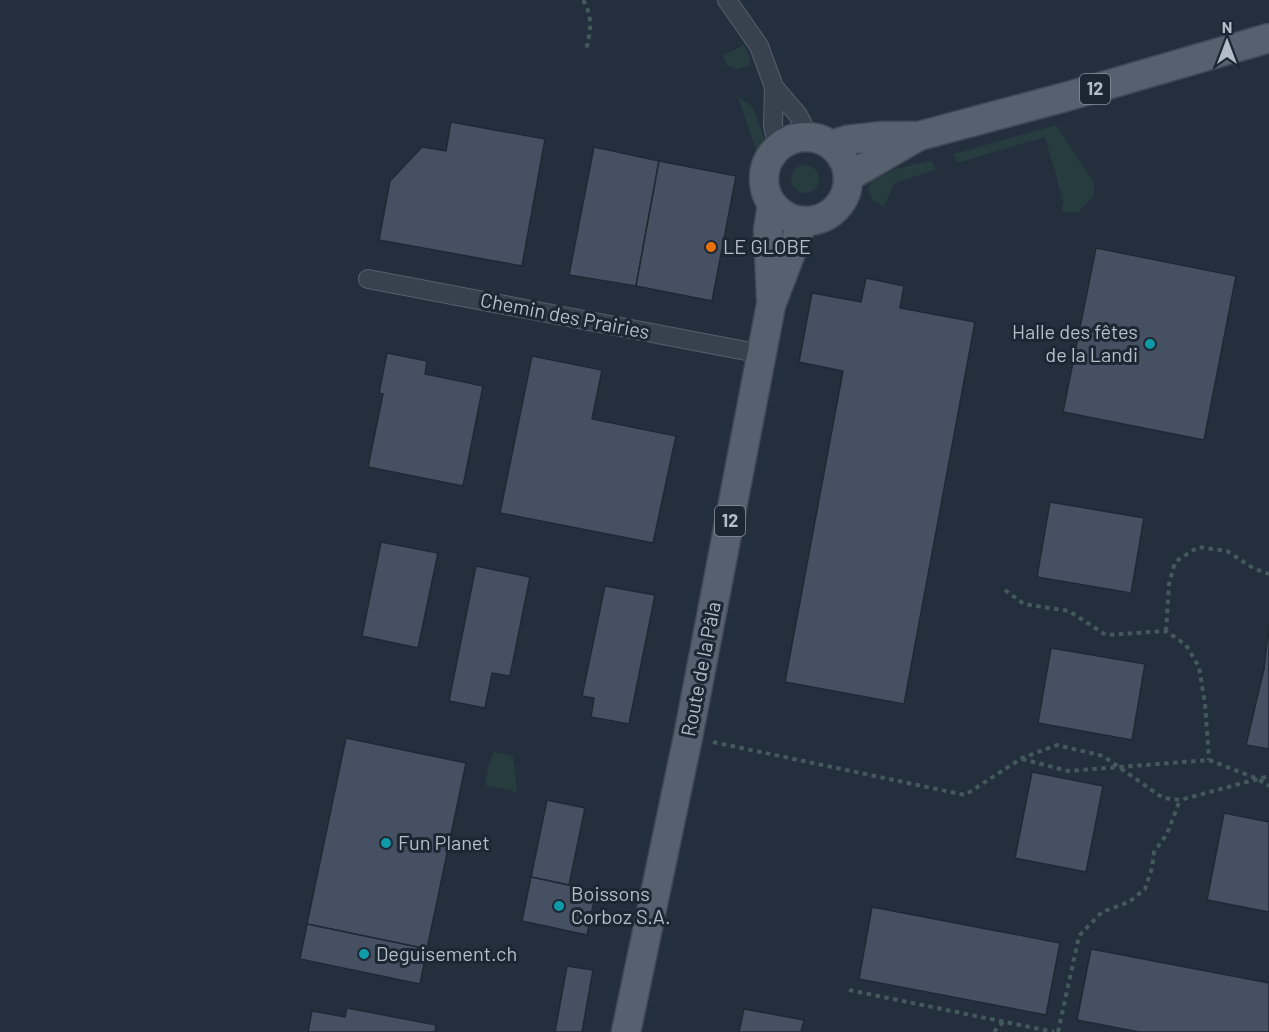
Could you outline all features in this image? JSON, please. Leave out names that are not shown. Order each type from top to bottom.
[{"type":"main road","name":"12","points":[[778,148],[793,139],[820,141],[882,136],[919,136],[1070,96],[1269,38]]},
{"type":"main road","name":"12","points":[[848,177],[919,136]]},
{"type":"main road","points":[[772,205],[784,215],[803,221],[821,219],[834,211],[844,199],[848,177],[841,155],[820,141]]},
{"type":"main road","name":"Route de la Pâla","points":[[771,305],[768,230],[772,205],[764,188],[764,178],[770,157],[778,148]]},
{"type":"main road","name":"Route de la Pâla","points":[[626,1032],[688,737],[771,305],[803,221]]},
{"type":"street","points":[[727,0],[759,46],[774,87],[820,141]]},
{"type":"street","points":[[774,87],[773,126],[778,148]]},
{"type":"street","name":"Chemin des Prairies","points":[[368,279],[762,354]]},
{"type":"path","points":[[583,0],[590,13],[591,26],[586,51]]},
{"type":"path","points":[[1166,631],[1169,584],[1175,562],[1198,547],[1227,551],[1253,568],[1269,574]]},
{"type":"path","points":[[1005,590],[1024,604],[1069,611],[1106,635],[1166,631],[1186,645],[1199,667],[1205,704],[1209,760]]},
{"type":"path","points":[[688,737],[965,795],[1022,758],[1057,745],[1103,756],[1163,798],[1180,800],[1269,776]]},
{"type":"path","points":[[1022,758],[1068,771],[1209,760],[1258,779],[1269,786]]},
{"type":"path","points":[[849,990],[1056,1032],[1079,936],[1102,912],[1129,902],[1145,889],[1152,868],[1154,852],[1167,834],[1180,800]]},
{"type":"path","points":[[993,1032],[1004,1022]]},
{"type":"green space","points":[[744,45],[751,59],[748,66],[738,69],[727,66],[723,55]]},
{"type":"green space","points":[[738,97],[752,106],[766,143],[759,158]]},
{"type":"green space","points":[[1056,125],[1094,183],[1094,195],[1078,213],[1062,212],[1063,201],[1045,137],[957,163],[954,154]]},
{"type":"green space","points":[[932,161],[935,170],[894,183],[884,207],[872,199],[868,189],[872,180],[899,168]]},
{"type":"green space","points":[[805,165],[815,169],[819,179],[815,189],[805,193],[795,189],[791,179],[795,169]]},
{"type":"green space","points":[[494,752],[513,756],[517,792],[485,785],[488,767]]},
{"type":"building","points":[[451,122],[545,139],[522,266],[379,240],[390,181],[422,147],[446,151]]},
{"type":"building","points":[[594,147],[659,161],[636,286],[569,275]]},
{"type":"building","points":[[659,161],[736,176],[712,301],[636,286]]},
{"type":"building","name":"Halle des fêtes de la Landi","points":[[1096,248],[1236,276],[1204,440],[1063,412]]},
{"type":"building","points":[[866,278],[904,286],[900,308],[975,322],[904,704],[785,682],[843,371],[799,362],[812,293],[861,302]]},
{"type":"building","points":[[387,353],[427,361],[425,374],[483,386],[463,486],[368,467],[383,394],[379,393]]},
{"type":"building","points":[[532,356],[602,370],[592,419],[676,436],[653,543],[500,513]]},
{"type":"building","points":[[1050,502],[1144,518],[1131,593],[1037,577]]},
{"type":"building","points":[[381,542],[438,553],[418,648],[362,636]]},
{"type":"building","points":[[476,566],[530,577],[510,676],[492,673],[485,708],[449,701]]},
{"type":"building","points":[[605,586],[655,595],[629,724],[591,717],[594,698],[582,696]]},
{"type":"building","points":[[1269,623],[1269,749],[1246,745],[1264,669]]},
{"type":"building","points":[[1051,648],[1145,664],[1132,740],[1038,723]]},
{"type":"building","name":"Fun Planet","points":[[346,738],[466,763],[427,949],[307,924]]},
{"type":"building","points":[[1032,772],[1103,786],[1086,872],[1015,858]]},
{"type":"building","points":[[547,800],[585,808],[569,885],[531,877]]},
{"type":"building","points":[[1224,813],[1269,822],[1269,912],[1207,900]]},
{"type":"building","name":"Boissons Corboz S.A.","points":[[531,877],[596,891],[587,935],[522,921]]},
{"type":"building","points":[[872,907],[1060,943],[1046,1015],[859,979]]},
{"type":"building","name":"Deguisement.ch","points":[[307,924],[427,949],[420,984],[300,959]]},
{"type":"building","points":[[1091,949],[1269,983],[1269,1032],[1139,1032],[1077,1020]]},
{"type":"building","points":[[567,966],[593,970],[582,1032],[555,1032]]},
{"type":"building","points":[[347,1008],[436,1025],[435,1032],[308,1032],[312,1011],[345,1017]]},
{"type":"building","points":[[744,1009],[804,1020],[801,1032],[739,1032]]},
{"type":"place","name":"LE GLOBE","points":[[711,247]]},
{"type":"place","name":"Halle des fêtes de la Landi","points":[[1150,344]]},
{"type":"place","name":"Fun Planet","points":[[386,843]]},
{"type":"place","name":"Boissons Corboz S.A.","points":[[559,906]]},
{"type":"place","name":"Deguisement.ch","points":[[364,954]]}]
